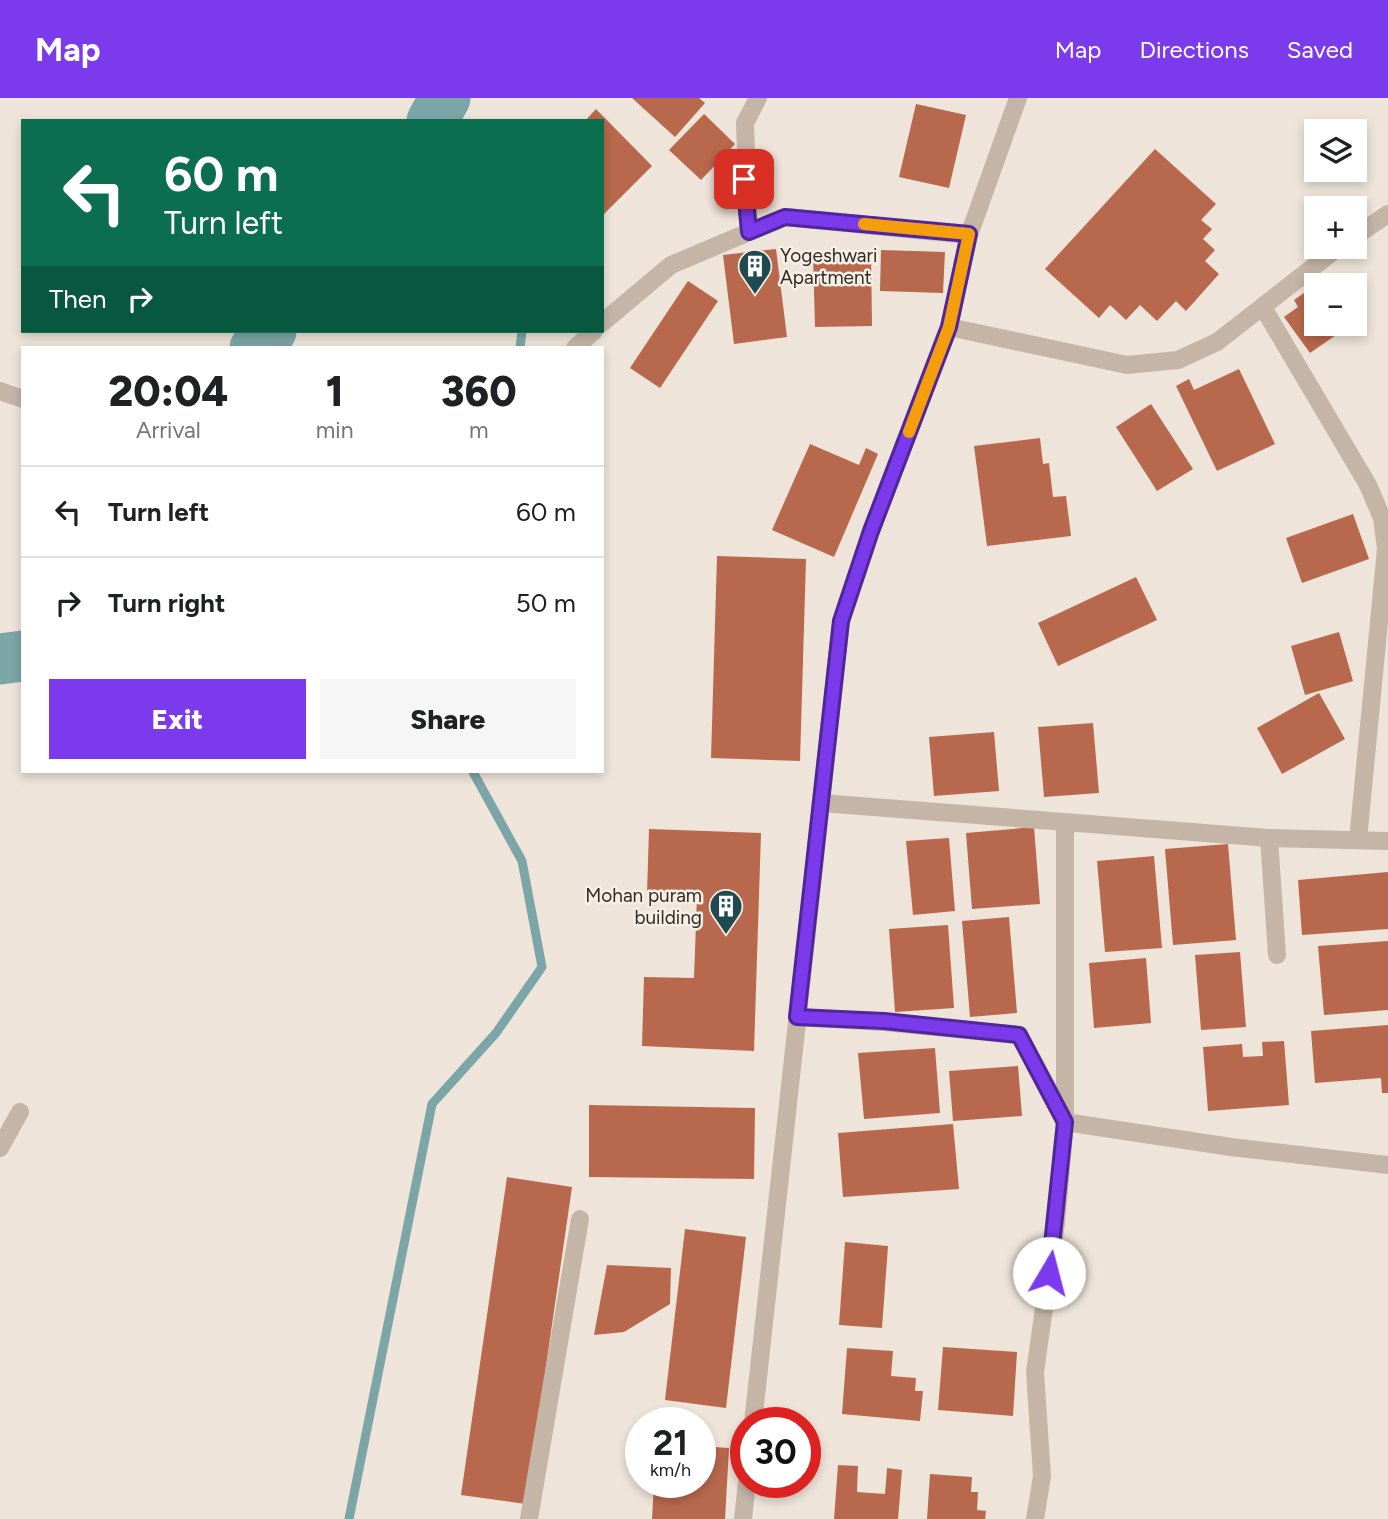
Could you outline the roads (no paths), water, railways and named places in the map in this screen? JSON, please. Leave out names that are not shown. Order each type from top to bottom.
[{"type":"street","points":[[749,232],[745,123],[758,98]]},
{"type":"street","points":[[755,1407],[841,621],[871,531],[949,327],[969,234],[1018,98]]},
{"type":"street","points":[[1367,228],[1388,214]]},
{"type":"street","points":[[604,321],[671,265],[785,217],[969,234]]},
{"type":"street","points":[[949,327],[1127,365],[1178,360],[1217,342],[1264,309],[1321,259]]},
{"type":"street","points":[[1264,309],[1385,518],[1386,549],[1358,840]]},
{"type":"street","points":[[0,391],[21,397]]},
{"type":"street","points":[[822,803],[1269,838],[1388,841]]},
{"type":"street","points":[[1035,1519],[1042,1476],[1035,1372],[1056,1223],[1065,1122],[1065,821]]},
{"type":"street","points":[[1269,838],[1277,955]]},
{"type":"street","points":[[797,1017],[884,1021],[1019,1035],[1065,1122]]},
{"type":"street","points":[[0,1148],[20,1112]]},
{"type":"street","points":[[1065,1122],[1244,1149],[1388,1165]]},
{"type":"street","points":[[529,1519],[580,1219]]},
{"type":"street","points":[[743,1519],[745,1498]]},
{"type":"waterway","points":[[433,119],[445,98]]},
{"type":"waterway","points":[[257,346],[269,333]]},
{"type":"waterway","points":[[520,346],[522,333]]},
{"type":"waterway","points":[[0,659],[21,656]]},
{"type":"waterway","points":[[349,1519],[432,1104],[496,1033],[542,967],[522,861],[474,773]]},
{"type":"place","name":"Yogeshwari Apartment","points":[[755,296]]},
{"type":"place","name":"Mohan puram building","points":[[726,936]]}]
